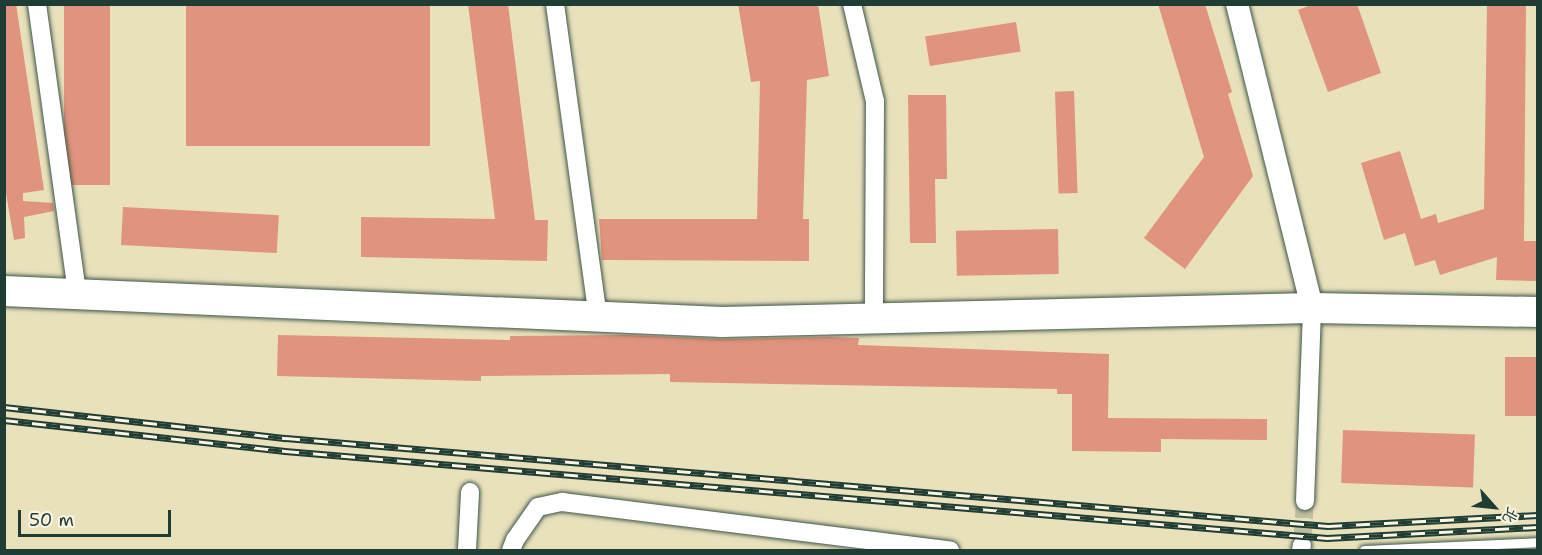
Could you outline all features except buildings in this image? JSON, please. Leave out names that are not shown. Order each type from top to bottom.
[{"type":"main road","points":[[4,291],[722,322],[1312,308],[1538,312]]},
{"type":"street","points":[[36,4],[77,294]]},
{"type":"street","points":[[555,4],[598,317]]},
{"type":"street","points":[[852,4],[875,101],[874,319]]},
{"type":"street","points":[[1237,4],[1312,308],[1305,501]]},
{"type":"street","points":[[467,550],[470,492]]},
{"type":"street","points":[[511,550],[515,540],[538,507],[562,502],[950,550]]},
{"type":"lane","points":[[1364,550],[1538,542]]},
{"type":"tunnel","points":[[1302,545],[1305,501]]},
{"type":"railway","points":[[4,407],[286,438],[1328,526],[1538,515]]},
{"type":"railway","points":[[4,420],[285,451],[1327,538],[1538,527]]}]
